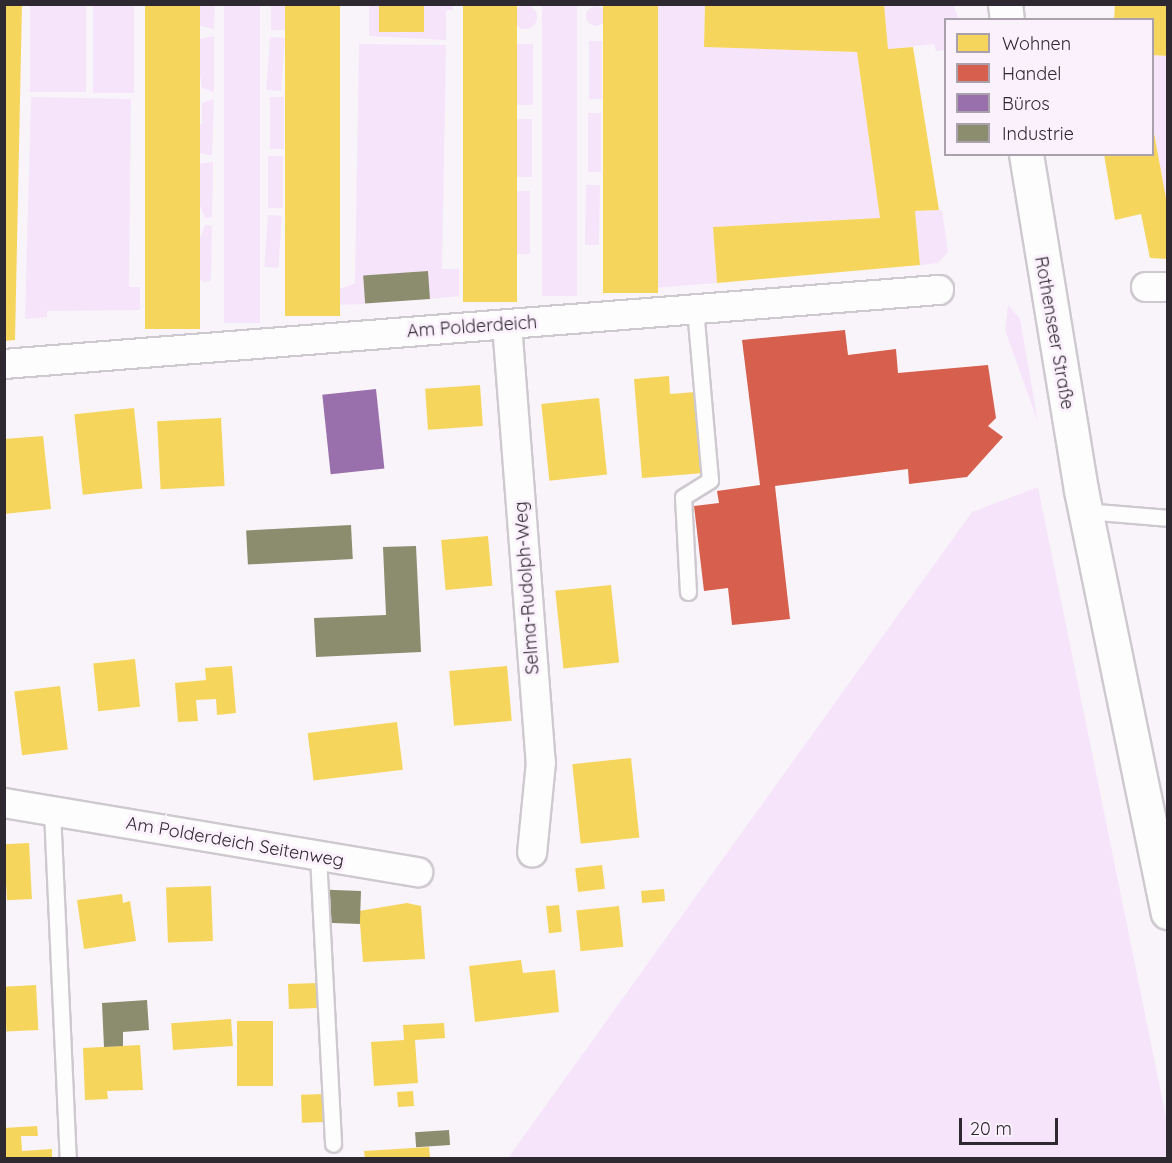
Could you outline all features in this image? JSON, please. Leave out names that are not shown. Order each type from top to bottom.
[{"type":"street","name":"Rothenseer Straße","points":[[1026,156],[1085,511],[1161,842],[1167,912]]},
{"type":"street","name":"Am Polderdeich","points":[[4,364],[939,290]]},
{"type":"street","name":"Selma-Rudolph-Weg","points":[[507,324],[541,762],[532,853]]},
{"type":"street","name":"Am Polderdeich Seitenweg","points":[[4,803],[418,872]]},
{"type":"lane","points":[[688,592],[683,497],[710,480],[695,310]]},
{"type":"lane","points":[[1085,511],[1167,518]]},
{"type":"lane","points":[[52,811],[68,1158]]},
{"type":"lane","points":[[318,856],[333,1144]]},
{"type":"shaded area","points":[[30,5],[86,5],[86,92],[30,92]]},
{"type":"shaded area","points":[[93,5],[134,5],[134,93],[93,93]]},
{"type":"shaded area","points":[[200,5],[215,5],[214,29],[200,26]]},
{"type":"shaded area","points":[[224,5],[260,5],[260,323],[224,323]]},
{"type":"shaded area","points":[[271,5],[285,5],[285,30],[271,30]]},
{"type":"shaded area","points":[[369,5],[379,5],[380,32],[423,31],[424,5],[453,5],[453,10],[446,10],[446,40],[369,36]]},
{"type":"shaded area","points":[[525,5],[533,9],[537,17],[533,25],[525,29],[517,25],[513,17],[517,9]]},
{"type":"shaded area","points":[[542,5],[577,5],[577,296],[542,296]]},
{"type":"shaded area","points":[[658,5],[705,5],[704,47],[857,52],[880,218],[713,227],[717,283],[652,288]]},
{"type":"shaded area","points":[[884,5],[953,5],[959,18],[944,18],[944,50],[936,51],[934,44],[888,49]]},
{"type":"shaded area","points":[[596,6],[603,9],[606,16],[603,23],[596,26],[589,23],[586,16],[589,9]]},
{"type":"shaded area","points":[[214,36],[214,92],[202,88],[199,69],[199,39]]},
{"type":"shaded area","points":[[270,37],[285,38],[281,91],[266,90]]},
{"type":"shaded area","points":[[589,41],[602,41],[602,99],[589,99]]},
{"type":"shaded area","points":[[359,44],[446,45],[442,269],[459,269],[459,296],[430,299],[427,271],[363,276],[365,304],[335,305],[335,291],[355,283]]},
{"type":"shaded area","points":[[517,44],[533,44],[533,105],[517,105]]},
{"type":"shaded area","points":[[1154,55],[1167,56],[1167,209],[1154,132]]},
{"type":"shaded area","points":[[31,97],[131,99],[129,287],[140,287],[140,310],[47,311],[47,317],[25,319]]},
{"type":"shaded area","points":[[270,97],[284,97],[284,149],[270,149]]},
{"type":"shaded area","points":[[214,99],[212,155],[206,155],[197,152],[197,124],[202,124],[202,103]]},
{"type":"shaded area","points":[[588,113],[601,113],[601,172],[588,172]]},
{"type":"shaded area","points":[[515,119],[532,119],[532,177],[515,177]]},
{"type":"shaded area","points":[[268,156],[283,156],[283,208],[268,208]]},
{"type":"shaded area","points":[[213,162],[212,217],[205,218],[196,196],[196,164]]},
{"type":"shaded area","points":[[586,185],[600,185],[599,245],[585,245]]},
{"type":"shaded area","points":[[515,191],[530,191],[530,254],[515,254]]},
{"type":"shaded area","points":[[942,210],[948,252],[938,263],[920,265],[915,211]]},
{"type":"shaded area","points":[[268,215],[282,216],[278,268],[264,267]]},
{"type":"shaded area","points":[[205,225],[212,226],[211,281],[204,282],[195,277],[196,249]]},
{"type":"shaded area","points":[[1008,305],[1020,319],[1038,422],[1005,330]]},
{"type":"shaded area","points":[[1038,487],[1167,1122],[1167,1158],[508,1158],[972,512]]},
{"type":"building: Wohnen","points":[[4,4],[22,4],[15,340],[4,341]]},
{"type":"building: Wohnen","points":[[145,4],[200,4],[200,329],[145,329]]},
{"type":"building: Wohnen","points":[[285,4],[340,4],[340,316],[285,316]]},
{"type":"building: Wohnen","points":[[379,4],[424,4],[424,32],[379,32]]},
{"type":"building: Wohnen","points":[[463,4],[517,4],[517,302],[463,302]]},
{"type":"building: Wohnen","points":[[603,4],[658,4],[658,293],[603,293]]},
{"type":"building: Wohnen","points":[[705,4],[884,4],[888,49],[913,47],[939,210],[915,211],[920,265],[717,283],[713,227],[880,218],[857,52],[704,47]]},
{"type":"building: Wohnen","points":[[1115,4],[1168,4],[1168,56],[1154,55],[1154,18],[1114,18]]},
{"type":"building: Wohnen","points":[[1154,133],[1168,209],[1168,259],[1150,258],[1141,214],[1115,220],[1104,156],[1154,156]]},
{"type":"building: Wohnen","points":[[669,376],[670,394],[696,392],[704,473],[642,478],[634,379]]},
{"type":"building: Wohnen","points":[[480,385],[483,426],[428,430],[425,389]]},
{"type":"building: Wohnen","points":[[599,398],[607,475],[549,481],[541,404]]},
{"type":"building: Wohnen","points":[[134,408],[142,489],[83,495],[74,414]]},
{"type":"building: Wohnen","points":[[221,418],[225,486],[161,489],[157,421]]},
{"type":"building: Wohnen","points":[[43,436],[51,509],[4,514],[4,439]]},
{"type":"building: Wohnen","points":[[488,536],[492,586],[446,590],[441,540]]},
{"type":"building: Wohnen","points":[[611,585],[619,663],[563,668],[555,591]]},
{"type":"building: Wohnen","points":[[135,659],[140,707],[98,711],[93,663]]},
{"type":"building: Wohnen","points":[[232,666],[236,713],[217,715],[216,699],[196,700],[198,721],[178,722],[175,683],[206,680],[205,668]]},
{"type":"building: Wohnen","points":[[507,666],[512,721],[454,726],[449,671]]},
{"type":"building: Wohnen","points":[[60,686],[68,750],[22,755],[14,692]]},
{"type":"building: Wohnen","points":[[397,722],[403,770],[314,781],[308,733]]},
{"type":"building: Wohnen","points":[[631,758],[639,838],[581,844],[572,764]]},
{"type":"building: Wohnen","points":[[29,843],[32,899],[7,900],[4,844]]},
{"type":"building: Wohnen","points":[[602,865],[605,889],[578,892],[575,868]]},
{"type":"building: Wohnen","points":[[211,886],[213,941],[168,943],[166,888]]},
{"type":"building: Wohnen","points":[[664,889],[665,901],[642,903],[641,891]]},
{"type":"building: Wohnen","points":[[122,894],[123,903],[130,901],[136,941],[84,949],[77,900]]},
{"type":"building: Wohnen","points":[[407,903],[421,906],[425,959],[363,962],[359,911]]},
{"type":"building: Wohnen","points":[[559,905],[562,932],[549,933],[546,906]]},
{"type":"building: Wohnen","points":[[619,906],[623,947],[581,951],[576,910]]},
{"type":"building: Wohnen","points":[[521,960],[523,973],[555,970],[559,1012],[475,1022],[469,966]]},
{"type":"building: Wohnen","points":[[318,983],[319,1008],[289,1009],[288,984]]},
{"type":"building: Wohnen","points":[[36,985],[38,1030],[6,1032],[4,987]]},
{"type":"building: Wohnen","points":[[231,1019],[233,1046],[173,1050],[171,1023]]},
{"type":"building: Wohnen","points":[[237,1021],[273,1021],[273,1086],[237,1086]]},
{"type":"building: Wohnen","points":[[444,1023],[445,1038],[415,1040],[418,1083],[374,1086],[371,1042],[404,1040],[403,1025]]},
{"type":"building: Wohnen","points":[[140,1045],[143,1090],[107,1091],[108,1099],[85,1100],[83,1048]]},
{"type":"building: Wohnen","points":[[413,1091],[414,1106],[398,1107],[397,1092]]},
{"type":"building: Wohnen","points":[[325,1094],[326,1122],[302,1123],[301,1095]]},
{"type":"building: Wohnen","points":[[37,1126],[38,1136],[21,1136],[22,1151],[52,1149],[52,1158],[4,1158],[4,1128]]},
{"type":"building: Wohnen","points":[[429,1147],[430,1158],[365,1158],[364,1151]]},
{"type":"building: Handel","points":[[845,330],[848,355],[896,349],[898,373],[988,365],[996,418],[988,426],[1003,437],[967,477],[909,484],[908,469],[775,486],[790,619],[732,625],[728,588],[704,591],[694,506],[719,503],[717,491],[760,485],[742,340]]},
{"type":"building: Büros","points":[[376,389],[384,469],[331,474],[322,395]]},
{"type":"building: Industrie","points":[[428,271],[430,299],[365,303],[363,276]]},
{"type":"building: Industrie","points":[[351,525],[353,559],[248,564],[246,530]]},
{"type":"building: Industrie","points":[[416,546],[421,652],[316,657],[314,618],[386,615],[383,547]]},
{"type":"building: Industrie","points":[[328,890],[361,891],[360,924],[327,923]]},
{"type":"building: Industrie","points":[[147,1000],[149,1030],[123,1032],[123,1046],[104,1047],[102,1003]]},
{"type":"building: Industrie","points":[[449,1130],[450,1145],[416,1147],[415,1132]]}]
